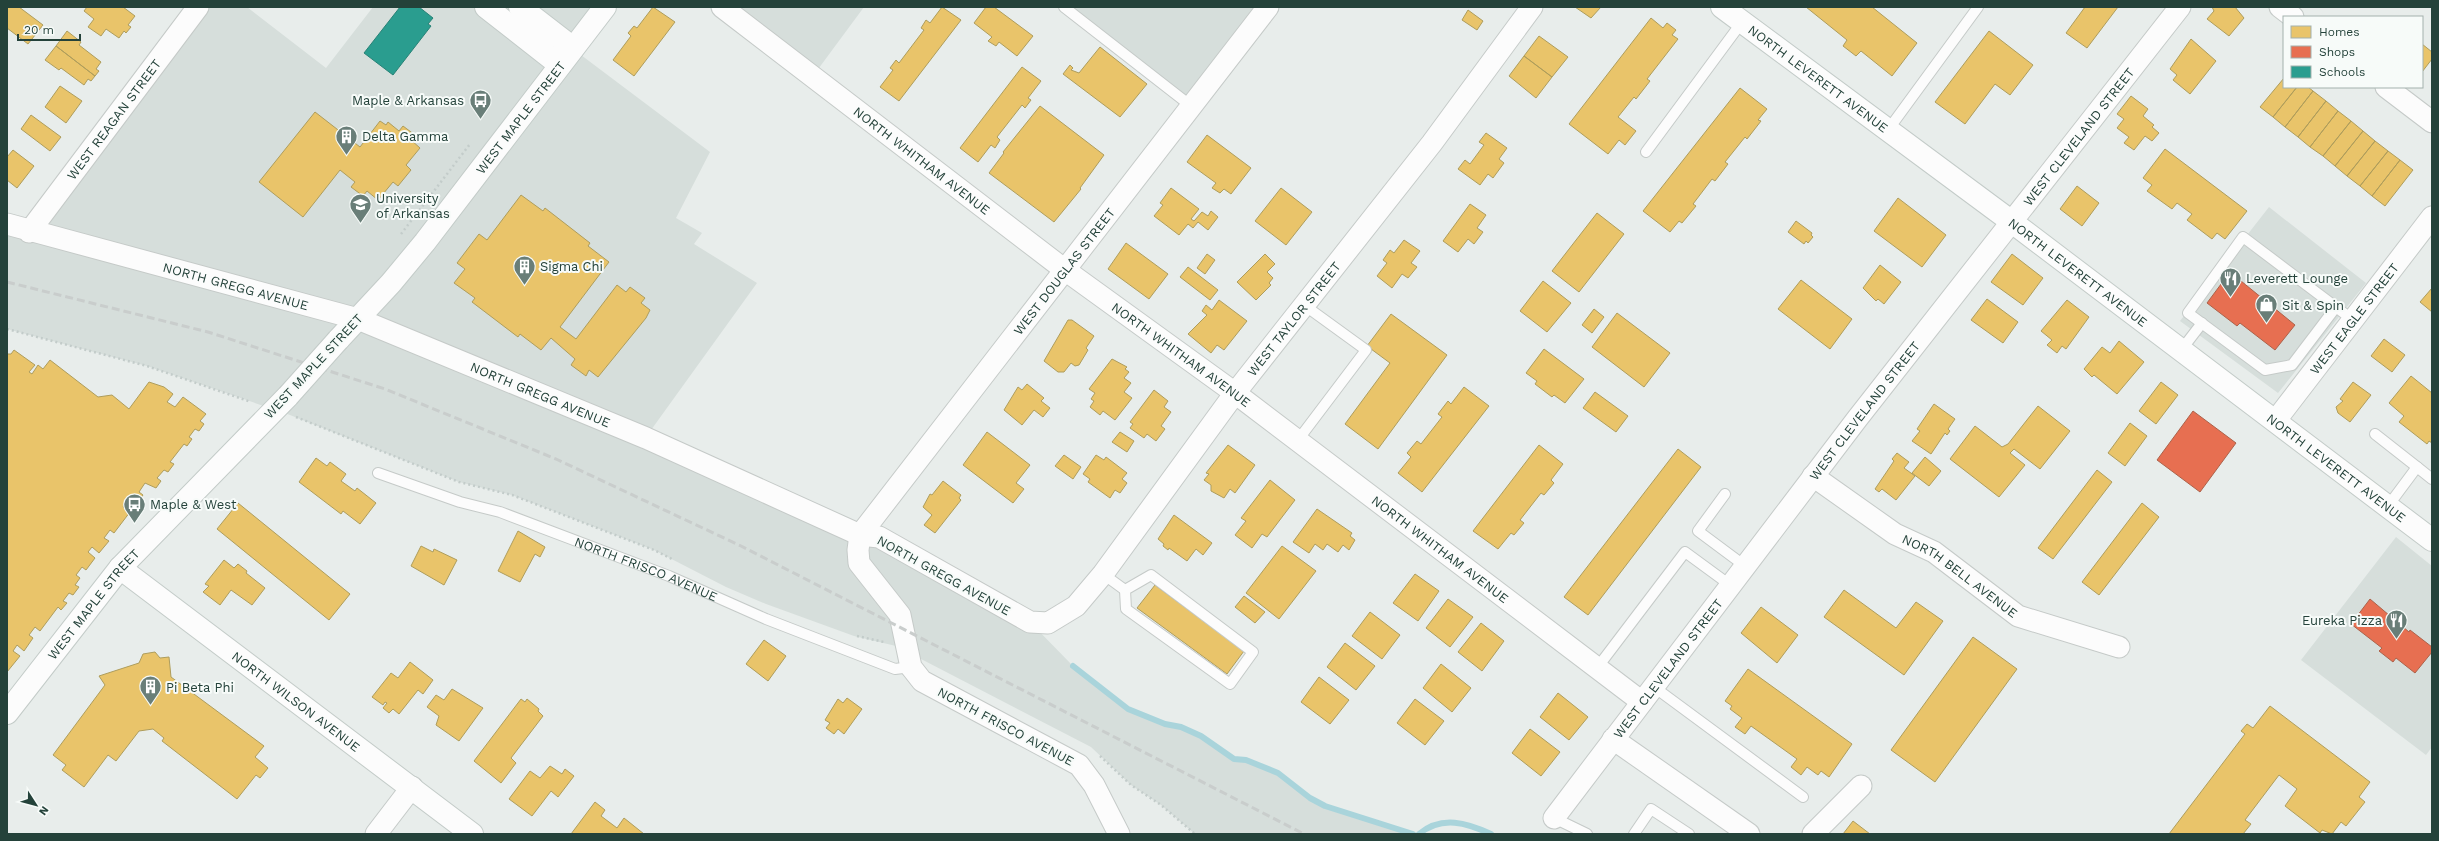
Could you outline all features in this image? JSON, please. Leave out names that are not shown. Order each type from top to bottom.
[{"type":"street","name":"WEST REAGAN STREET","points":[[29,232],[198,7]]},
{"type":"street","points":[[486,7],[566,56]]},
{"type":"street","points":[[520,7],[566,56]]},
{"type":"street","name":"WEST MAPLE STREET","points":[[8,709],[120,568],[281,403],[391,283],[420,248],[605,7]]},
{"type":"street","name":"NORTH WHITHAM AVENUE","points":[[722,7],[1065,270],[1235,392],[1597,668],[1648,694]]},
{"type":"street","name":"WEST DOUGLAS STREET","points":[[860,535],[1268,7]]},
{"type":"street","name":"WEST TAYLOR STREET","points":[[1048,623],[1076,606],[1103,574],[1235,392],[1432,143],[1532,7]]},
{"type":"street","name":"NORTH LEVERETT AVENUE","points":[[1722,7],[2276,420],[2432,540]]},
{"type":"street","name":"WEST CLEVELAND STREET","points":[[1554,818],[1813,476],[2180,7]]},
{"type":"street","points":[[2280,7],[2292,16]]},
{"type":"street","points":[[2387,88],[2432,122]]},
{"type":"street","name":"WEST EAGLE STREET","points":[[2276,420],[2432,217]]},
{"type":"street","name":"NORTH GREGG AVENUE","points":[[7,224],[29,232],[358,319],[646,438],[860,535],[879,537],[1030,622],[1048,623]]},
{"type":"street","name":"NORTH BELL AVENUE","points":[[1813,476],[1895,534],[1934,552],[2018,616],[2119,647]]},
{"type":"street","name":"NORTH FRISCO AVENUE","points":[[860,535],[858,550],[859,563],[900,615],[911,667],[922,681],[1080,765],[1094,786],[1119,834]]},
{"type":"street","name":"NORTH WILSON AVENUE","points":[[120,568],[412,787],[472,834]]},
{"type":"street","points":[[1613,739],[1750,834]]},
{"type":"street","points":[[1813,834],[1861,786]]},
{"type":"street","points":[[376,834],[412,787]]},
{"type":"lane","points":[[1064,7],[1191,106]]},
{"type":"lane","points":[[1888,130],[1978,7]]},
{"type":"lane","points":[[1646,152],[1742,22]]},
{"type":"lane","points":[[2336,307],[2292,365],[2265,370],[2188,313],[2243,237],[2336,307],[2353,320]]},
{"type":"lane","points":[[1298,440],[1366,350],[1304,305]]},
{"type":"lane","points":[[2182,350],[2202,323]]},
{"type":"lane","points":[[2375,434],[2432,479]]},
{"type":"lane","points":[[2388,506],[2417,467]]},
{"type":"lane","name":"NORTH FRISCO AVENUE","points":[[378,473],[460,502],[500,512],[669,576],[766,619],[895,669],[911,667]]},
{"type":"lane","points":[[1725,494],[1698,531],[1745,566]]},
{"type":"lane","points":[[1597,668],[1685,552],[1730,585]]},
{"type":"lane","points":[[1103,574],[1125,590]]},
{"type":"lane","points":[[1151,575],[1253,652],[1230,684],[1126,609],[1125,590],[1151,575]]},
{"type":"lane","points":[[1648,694],[1803,797]]},
{"type":"lane","points":[[1634,834],[1651,810],[1689,834]]},
{"type":"lane","points":[[1554,818],[1586,834]]},
{"type":"path","points":[[398,239],[475,139]]},
{"type":"path","points":[[7,329],[281,403]]},
{"type":"shaded area","points":[[198,7],[247,7],[326,68],[373,7],[605,7],[573,49],[710,152],[676,218],[702,233],[694,244],[757,283],[646,437],[834,523],[1030,622],[1073,666],[1128,709],[1165,724],[1181,727],[1201,736],[1234,759],[1246,760],[1278,773],[1310,798],[1325,806],[1413,834],[1195,834],[1161,805],[1131,785],[1091,747],[896,646],[854,636],[766,604],[726,587],[654,550],[512,495],[459,482],[290,415],[147,366],[7,329],[7,224],[29,232]]},
{"type":"shaded area","points":[[722,7],[864,7],[813,76]]},
{"type":"shaded area","points":[[1064,7],[1268,7],[1191,106]]},
{"type":"shaded area","points":[[2269,207],[2366,283],[2278,393],[2180,321]]},
{"type":"shaded area","points":[[2396,537],[2432,566],[2432,747],[2426,755],[2301,660]]},
{"type":"building: Homes","points":[[7,7],[19,7],[43,25],[28,44],[7,28]]},
{"type":"building: Homes","points":[[87,7],[123,7],[135,16],[128,25],[131,27],[126,33],[124,31],[119,38],[106,29],[101,36],[88,27],[94,19],[84,11]]},
{"type":"building: Homes","points":[[653,7],[675,22],[634,76],[613,60],[631,36],[628,33],[634,26],[637,28]]},
{"type":"building: Homes","points":[[942,7],[961,20],[899,101],[880,87],[893,70],[890,68],[896,60],[899,63],[924,30],[921,28],[926,20],[930,23]]},
{"type":"building: Homes","points":[[986,7],[994,7],[1033,36],[1017,56],[999,42],[996,46],[988,41],[992,37],[974,23]]},
{"type":"building: Homes","points":[[1575,7],[1601,7],[1591,18]]},
{"type":"building: Homes","points":[[1806,7],[1872,7],[1917,43],[1892,76],[1861,51],[1856,56],[1843,46],[1847,40]]},
{"type":"building: Homes","points":[[2085,7],[2118,7],[2087,48],[2066,33]]},
{"type":"building: Homes","points":[[2212,7],[2235,7],[2244,18],[2229,36],[2207,19],[2214,11]]},
{"type":"building: Homes","points":[[1468,10],[1483,21],[1477,30],[1462,20]]},
{"type":"building: Homes","points":[[1651,18],[1663,28],[1667,23],[1676,30],[1672,35],[1678,39],[1647,79],[1650,81],[1636,99],[1634,97],[1618,117],[1636,131],[1625,145],[1619,140],[1608,154],[1569,124]]},
{"type":"building: Homes","points":[[67,31],[81,42],[79,45],[101,62],[96,69],[99,71],[95,76],[56,46]]},
{"type":"building: Homes","points":[[1989,31],[2033,65],[2010,95],[1995,84],[1965,124],[1935,102]]},
{"type":"building: Homes","points":[[1539,36],[1568,57],[1552,77],[1524,56]]},
{"type":"building: Homes","points":[[2191,39],[2216,61],[2190,94],[2173,80],[2177,75],[2170,69]]},
{"type":"building: Homes","points":[[2423,45],[2432,52],[2432,59],[2423,71]]},
{"type":"building: Homes","points":[[56,46],[95,76],[91,81],[88,79],[84,85],[61,68],[59,70],[45,60]]},
{"type":"building: Homes","points":[[1100,47],[1147,84],[1120,117],[1063,74],[1070,65],[1073,68],[1071,70],[1079,73]]},
{"type":"building: Homes","points":[[1524,56],[1552,77],[1536,98],[1509,76]]},
{"type":"building: Homes","points":[[1022,67],[1041,81],[1028,98],[1031,100],[1025,108],[1022,105],[997,137],[1000,140],[995,148],[991,145],[978,162],[960,148]]},
{"type":"building: Homes","points":[[2283,79],[2283,88],[2296,88],[2273,117],[2260,107]]},
{"type":"building: Homes","points":[[60,86],[82,101],[66,123],[45,107]]},
{"type":"building: Homes","points":[[1740,88],[1767,109],[1758,120],[1761,121],[1747,139],[1745,137],[1725,162],[1728,164],[1715,181],[1712,179],[1693,204],[1696,206],[1682,223],[1679,221],[1670,232],[1643,211]]},
{"type":"building: Homes","points":[[2296,88],[2309,88],[2313,91],[2285,127],[2273,117]]},
{"type":"building: Homes","points":[[2313,91],[2326,101],[2298,137],[2285,127]]},
{"type":"building: Homes","points":[[2131,96],[2148,109],[2143,116],[2154,125],[2152,127],[2159,133],[2152,141],[2145,136],[2134,150],[2124,143],[2129,137],[2117,128],[2124,119],[2117,114]]},
{"type":"building: Homes","points":[[2326,101],[2338,111],[2310,147],[2298,137]]},
{"type":"building: Homes","points":[[1040,106],[1104,155],[1080,188],[1081,189],[1054,222],[989,173],[1004,153],[1003,152]]},
{"type":"building: Homes","points":[[2338,111],[2351,121],[2323,156],[2310,147]]},
{"type":"building: Homes","name":"Delta Gamma","points":[[315,112],[360,147],[380,121],[386,125],[388,122],[399,131],[403,126],[415,135],[411,140],[420,148],[406,165],[411,170],[398,186],[393,182],[378,200],[367,191],[363,196],[351,187],[355,182],[340,170],[303,217],[259,182]]},
{"type":"building: Homes","points":[[31,115],[61,137],[50,151],[21,129]]},
{"type":"building: Homes","points":[[2351,121],[2363,131],[2335,166],[2323,156]]},
{"type":"building: Homes","points":[[2363,131],[2375,141],[2347,176],[2335,166]]},
{"type":"building: Homes","points":[[1486,133],[1507,148],[1499,159],[1504,163],[1493,178],[1488,174],[1480,185],[1458,169],[1465,160],[1470,164],[1484,145],[1479,142]]},
{"type":"building: Homes","points":[[1207,135],[1251,168],[1231,194],[1224,189],[1220,193],[1212,188],[1216,183],[1187,162]]},
{"type":"building: Homes","points":[[2375,141],[2388,151],[2360,186],[2347,176]]},
{"type":"building: Homes","points":[[2165,149],[2247,211],[2225,239],[2217,233],[2212,239],[2187,220],[2192,214],[2177,203],[2172,209],[2147,191],[2152,185],[2143,178]]},
{"type":"building: Homes","points":[[13,150],[34,166],[17,188],[7,180],[7,157]]},
{"type":"building: Homes","points":[[2388,151],[2400,160],[2372,196],[2360,186]]},
{"type":"building: Homes","points":[[2400,160],[2413,170],[2385,206],[2372,196]]},
{"type":"building: Homes","points":[[2077,186],[2099,203],[2082,226],[2060,209]]},
{"type":"building: Homes","points":[[1171,188],[1199,209],[1191,219],[1194,221],[1202,212],[1208,216],[1211,211],[1218,217],[1208,230],[1198,222],[1193,228],[1188,224],[1179,235],[1154,216],[1163,205],[1160,203]]},
{"type":"building: Homes","points":[[1281,188],[1312,212],[1286,245],[1255,221]]},
{"type":"building: Homes","name":"Sigma Chi","points":[[521,195],[543,211],[545,208],[590,243],[588,246],[609,262],[560,327],[576,339],[617,285],[626,292],[630,287],[645,298],[641,303],[650,310],[646,318],[598,377],[589,370],[586,376],[571,365],[575,359],[551,338],[541,350],[520,334],[518,337],[472,302],[475,298],[454,283],[465,269],[457,263],[479,234],[487,240]]},
{"type":"building: Homes","points":[[1898,198],[1946,235],[1922,267],[1874,231]]},
{"type":"building: Homes","points":[[1470,204],[1486,215],[1477,228],[1483,232],[1474,244],[1468,239],[1458,252],[1443,241]]},
{"type":"building: Homes","points":[[1597,213],[1624,234],[1579,292],[1552,271]]},
{"type":"building: Homes","points":[[1796,221],[1812,233],[1811,235],[1813,237],[1808,243],[1806,241],[1804,244],[1788,232]]},
{"type":"building: Homes","points":[[1404,240],[1420,251],[1411,263],[1417,267],[1408,278],[1402,274],[1392,288],[1377,276],[1387,263],[1383,260],[1390,250],[1394,253]]},
{"type":"building: Homes","points":[[1126,243],[1168,274],[1149,299],[1108,269]]},
{"type":"building: Homes","points":[[1207,254],[1215,260],[1205,274],[1197,268]]},
{"type":"building: Homes","points":[[1265,254],[1275,264],[1267,272],[1273,278],[1269,283],[1271,285],[1256,300],[1237,282]]},
{"type":"building: Homes","points":[[2012,254],[2043,278],[2023,305],[1991,282]]},
{"type":"building: Homes","points":[[1880,265],[1901,282],[1884,304],[1878,299],[1876,301],[1863,288]]},
{"type":"building: Homes","points":[[1188,267],[1218,290],[1210,300],[1180,277]]},
{"type":"building: Homes","points":[[1801,280],[1852,319],[1830,349],[1778,309]]},
{"type":"building: Homes","points":[[1543,281],[1571,303],[1547,332],[1520,311]]},
{"type":"building: Homes","points":[[2432,288],[2432,312],[2420,302]]},
{"type":"building: Homes","points":[[1987,299],[2018,322],[2003,343],[1971,320]]},
{"type":"building: Homes","points":[[1219,300],[1247,321],[1224,350],[1217,345],[1211,353],[1188,334],[1207,315],[1202,311],[1206,305],[1212,310]]},
{"type":"building: Homes","points":[[2067,300],[2089,317],[2066,349],[2062,346],[2057,353],[2047,345],[2052,340],[2041,331]]},
{"type":"building: Homes","points":[[1594,309],[1604,317],[1592,333],[1582,325]]},
{"type":"building: Homes","points":[[1617,313],[1670,353],[1644,387],[1592,347]]},
{"type":"building: Homes","points":[[1391,314],[1447,355],[1378,449],[1345,424],[1390,363],[1367,346]]},
{"type":"building: Homes","points":[[1068,320],[1072,320],[1094,336],[1086,348],[1088,350],[1079,365],[1075,366],[1071,363],[1064,372],[1058,372],[1044,361]]},
{"type":"building: Homes","points":[[2384,339],[2405,355],[2392,372],[2371,356]]},
{"type":"building: Homes","points":[[2119,341],[2144,362],[2117,394],[2094,375],[2092,377],[2084,369],[2102,347],[2110,353]]},
{"type":"building: Homes","points":[[1544,349],[1584,379],[1565,403],[1554,395],[1552,397],[1535,384],[1537,381],[1526,373]]},
{"type":"building: Homes","points":[[14,350],[35,365],[29,372],[32,374],[38,365],[43,369],[50,360],[98,397],[112,395],[129,409],[149,382],[164,387],[173,394],[167,402],[175,407],[183,397],[206,414],[200,421],[204,424],[199,431],[195,429],[189,437],[192,439],[187,446],[184,444],[170,462],[174,464],[168,472],[164,470],[157,478],[161,481],[156,488],[145,483],[139,492],[143,495],[134,507],[127,501],[123,507],[130,512],[114,533],[110,530],[104,538],[109,541],[99,553],[92,547],[88,552],[95,558],[86,570],[82,567],[76,575],[80,578],[75,585],[79,587],[73,595],[69,593],[63,601],[67,603],[61,610],[58,607],[40,631],[35,627],[29,635],[33,638],[24,651],[17,645],[13,651],[20,656],[7,672],[7,354],[11,354]]},
{"type":"building: Homes","points":[[1112,359],[1127,367],[1125,369],[1129,372],[1124,378],[1131,383],[1124,392],[1132,398],[1115,420],[1103,411],[1100,415],[1090,407],[1094,401],[1091,399],[1095,393],[1089,389]]},
{"type":"building: Homes","points":[[2411,376],[2432,393],[2432,443],[2429,441],[2427,444],[2399,422],[2404,416],[2389,403]]},
{"type":"building: Homes","points":[[2161,382],[2178,395],[2156,424],[2139,411]]},
{"type":"building: Homes","points":[[2353,382],[2371,395],[2350,422],[2338,413],[2336,407],[2343,401],[2340,399]]},
{"type":"building: Homes","points":[[1027,384],[1044,398],[1041,401],[1050,408],[1043,417],[1034,410],[1022,425],[1004,410],[1018,387],[1022,390]]},
{"type":"building: Homes","points":[[1464,387],[1489,406],[1422,492],[1398,473],[1411,457],[1407,453],[1417,441],[1421,444],[1442,417],[1438,414],[1448,401],[1451,404]]},
{"type":"building: Homes","points":[[1154,390],[1168,401],[1164,407],[1171,412],[1161,426],[1165,429],[1156,441],[1147,434],[1144,438],[1130,428],[1133,424],[1130,422]]},
{"type":"building: Homes","points":[[1595,392],[1628,416],[1616,432],[1583,408]]},
{"type":"building: Homes","points":[[1934,404],[1955,419],[1948,429],[1950,431],[1947,435],[1945,433],[1931,454],[1912,441],[1920,431],[1917,429]]},
{"type":"building: Homes","points":[[2038,406],[2070,431],[2040,469],[2014,449],[2010,453],[2025,465],[1999,497],[1950,459],[1975,426],[2002,447],[2008,444]]},
{"type":"building: Homes","points":[[2130,423],[2147,436],[2125,466],[2108,453]]},
{"type":"building: Homes","points":[[987,432],[1030,465],[1016,483],[1024,489],[1013,503],[963,465]]},
{"type":"building: Homes","points":[[1120,432],[1134,441],[1127,452],[1112,442]]},
{"type":"building: Homes","points":[[1228,445],[1255,465],[1235,493],[1230,489],[1224,498],[1211,491],[1211,485],[1204,480],[1209,474],[1206,473]]},
{"type":"building: Homes","points":[[1539,445],[1563,464],[1551,480],[1554,483],[1544,495],[1541,493],[1520,520],[1524,523],[1514,535],[1511,533],[1498,549],[1473,531]]},
{"type":"building: Homes","points":[[1678,449],[1701,467],[1588,615],[1564,597]]},
{"type":"building: Homes","points":[[1897,453],[1909,462],[1904,468],[1915,476],[1896,500],[1882,489],[1879,492],[1875,489],[1894,461],[1892,459]]},
{"type":"building: Homes","points":[[1064,455],[1081,467],[1073,479],[1055,466]]},
{"type":"building: Homes","points":[[1096,455],[1104,460],[1106,457],[1127,473],[1122,479],[1127,483],[1120,493],[1115,490],[1110,498],[1088,482],[1090,479],[1083,474]]},
{"type":"building: Homes","points":[[1925,457],[1941,471],[1929,486],[1912,473]]},
{"type":"building: Homes","points":[[316,458],[327,466],[330,462],[346,474],[341,481],[355,491],[357,488],[376,503],[360,524],[343,511],[341,514],[299,482]]},
{"type":"building: Homes","points":[[2097,470],[2112,482],[2053,559],[2038,548]]},
{"type":"building: Homes","points":[[1270,480],[1295,500],[1267,537],[1262,534],[1252,548],[1235,535],[1246,521],[1241,518]]},
{"type":"building: Homes","points":[[943,481],[961,495],[959,498],[961,500],[935,533],[924,525],[932,515],[923,507],[930,494],[932,495]]},
{"type":"building: Homes","points":[[238,503],[350,594],[329,620],[217,529]]},
{"type":"building: Homes","points":[[2142,503],[2159,517],[2099,595],[2082,582]]},
{"type":"building: Homes","points":[[1317,509],[1352,533],[1350,536],[1355,540],[1349,550],[1343,545],[1338,552],[1327,544],[1323,550],[1315,544],[1309,553],[1293,542]]},
{"type":"building: Homes","points":[[1174,515],[1212,543],[1203,555],[1196,549],[1187,561],[1169,548],[1168,550],[1163,546],[1164,544],[1158,539]]},
{"type":"building: Homes","points":[[518,531],[545,547],[540,557],[535,554],[520,582],[498,571]]},
{"type":"building: Homes","points":[[421,546],[433,552],[434,549],[457,560],[444,585],[411,566]]},
{"type":"building: Homes","points":[[1282,546],[1316,571],[1279,619],[1246,593]]},
{"type":"building: Homes","points":[[224,560],[234,568],[238,564],[247,571],[246,573],[265,588],[252,605],[231,590],[220,605],[203,592],[209,586],[205,584]]},
{"type":"building: Homes","points":[[1415,574],[1439,591],[1418,621],[1393,603]]},
{"type":"building: Homes","points":[[1155,585],[1244,651],[1227,674],[1137,608]]},
{"type":"building: Homes","points":[[1844,590],[1896,628],[1916,602],[1943,621],[1904,675],[1824,617]]},
{"type":"building: Homes","points":[[1244,596],[1265,612],[1255,623],[1235,607]]},
{"type":"building: Homes","points":[[1448,599],[1473,617],[1450,647],[1426,628]]},
{"type":"building: Homes","points":[[1761,607],[1798,635],[1777,663],[1741,633]]},
{"type":"building: Homes","points":[[1370,612],[1400,635],[1382,659],[1352,636]]},
{"type":"building: Homes","points":[[1481,623],[1504,641],[1482,671],[1458,652]]},
{"type":"building: Homes","points":[[1973,637],[2017,669],[1935,782],[1891,750]]},
{"type":"building: Homes","points":[[764,640],[786,656],[768,681],[746,664]]},
{"type":"building: Homes","points":[[1345,643],[1375,666],[1356,690],[1327,667]]},
{"type":"building: Homes","name":"Pi Beta Phi","points":[[155,652],[160,658],[169,657],[171,677],[264,746],[255,757],[268,768],[260,778],[256,775],[237,799],[162,741],[164,738],[153,729],[139,731],[116,761],[108,755],[84,787],[62,770],[66,765],[53,755],[105,685],[99,676],[139,663],[143,654]]},
{"type":"building: Homes","points":[[410,662],[433,680],[423,694],[418,690],[399,714],[393,709],[389,713],[383,708],[387,703],[385,702],[383,705],[372,697],[391,673],[398,678]]},
{"type":"building: Homes","points":[[1441,664],[1471,688],[1452,712],[1423,688]]},
{"type":"building: Homes","points":[[1748,669],[1852,744],[1829,777],[1821,771],[1818,775],[1807,767],[1801,775],[1791,767],[1797,759],[1751,726],[1745,734],[1735,727],[1742,718],[1730,709],[1732,706],[1725,701]]},
{"type":"building: Homes","points":[[1319,677],[1349,700],[1330,724],[1301,702]]},
{"type":"building: Homes","points":[[452,689],[483,708],[459,741],[436,725],[439,716],[427,707],[436,695],[444,700]]},
{"type":"building: Homes","points":[[1558,693],[1588,717],[1569,740],[1540,717]]},
{"type":"building: Homes","points":[[847,698],[862,709],[844,734],[838,729],[834,734],[826,728],[830,723],[825,720],[838,699],[843,703]]},
{"type":"building: Homes","points":[[521,699],[525,702],[527,699],[539,709],[538,711],[543,716],[511,758],[516,763],[501,783],[474,761]]},
{"type":"building: Homes","points":[[1415,699],[1444,721],[1425,745],[1397,723]]},
{"type":"building: Homes","points":[[2270,706],[2370,782],[2359,797],[2365,802],[2346,826],[2341,822],[2332,834],[2322,830],[2320,833],[2285,806],[2297,789],[2279,775],[2245,820],[2251,824],[2243,834],[2169,834],[2245,734],[2241,731],[2247,724],[2253,728]]},
{"type":"building: Homes","points":[[1530,729],[1560,752],[1541,776],[1512,753]]},
{"type":"building: Homes","points":[[550,766],[562,774],[565,769],[574,776],[558,797],[551,791],[532,816],[509,799],[530,771],[540,778]]},
{"type":"building: Homes","points":[[595,802],[605,810],[601,816],[617,828],[624,818],[644,834],[571,834]]},
{"type":"building: Homes","points":[[1853,821],[1870,834],[1843,834]]},
{"type":"building: Shops","points":[[2230,272],[2295,325],[2275,350],[2240,323],[2237,326],[2207,303]]},
{"type":"building: Shops","points":[[2193,411],[2236,443],[2200,492],[2157,460]]},
{"type":"building: Shops","name":"Eureka Pizza","points":[[2370,599],[2409,632],[2410,630],[2432,647],[2432,652],[2415,673],[2396,658],[2393,662],[2379,651],[2382,648],[2351,624]]},
{"type":"building: Schools","points":[[400,7],[419,7],[433,18],[428,24],[431,26],[393,75],[364,53]]},
{"type":"waterway","points":[[1073,666],[1128,709],[1165,724],[1181,727],[1201,736],[1234,759],[1246,760],[1278,773],[1310,798],[1325,806],[1413,834]]},
{"type":"waterway","points":[[1419,834],[1437,824],[1446,823],[1464,824],[1491,834]]},
{"type":"railway","points":[[7,282],[208,332],[385,389],[556,459],[741,546],[1304,834]]},
{"type":"place","name":"Maple & Arkansas","points":[[480,120]]},
{"type":"place","name":"Delta Gamma","points":[[346,156]]},
{"type":"place","name":"University of Arkansas","points":[[361,224]]},
{"type":"place","name":"Sigma Chi","points":[[524,286]]},
{"type":"place","name":"Leverett Lounge","points":[[2231,298]]},
{"type":"place","name":"Sit & Spin","points":[[2267,324]]},
{"type":"place","name":"Maple & West","points":[[135,524]]},
{"type":"place","name":"Eureka Pizza","points":[[2397,640]]},
{"type":"place","name":"Pi Beta Phi","points":[[151,706]]}]
